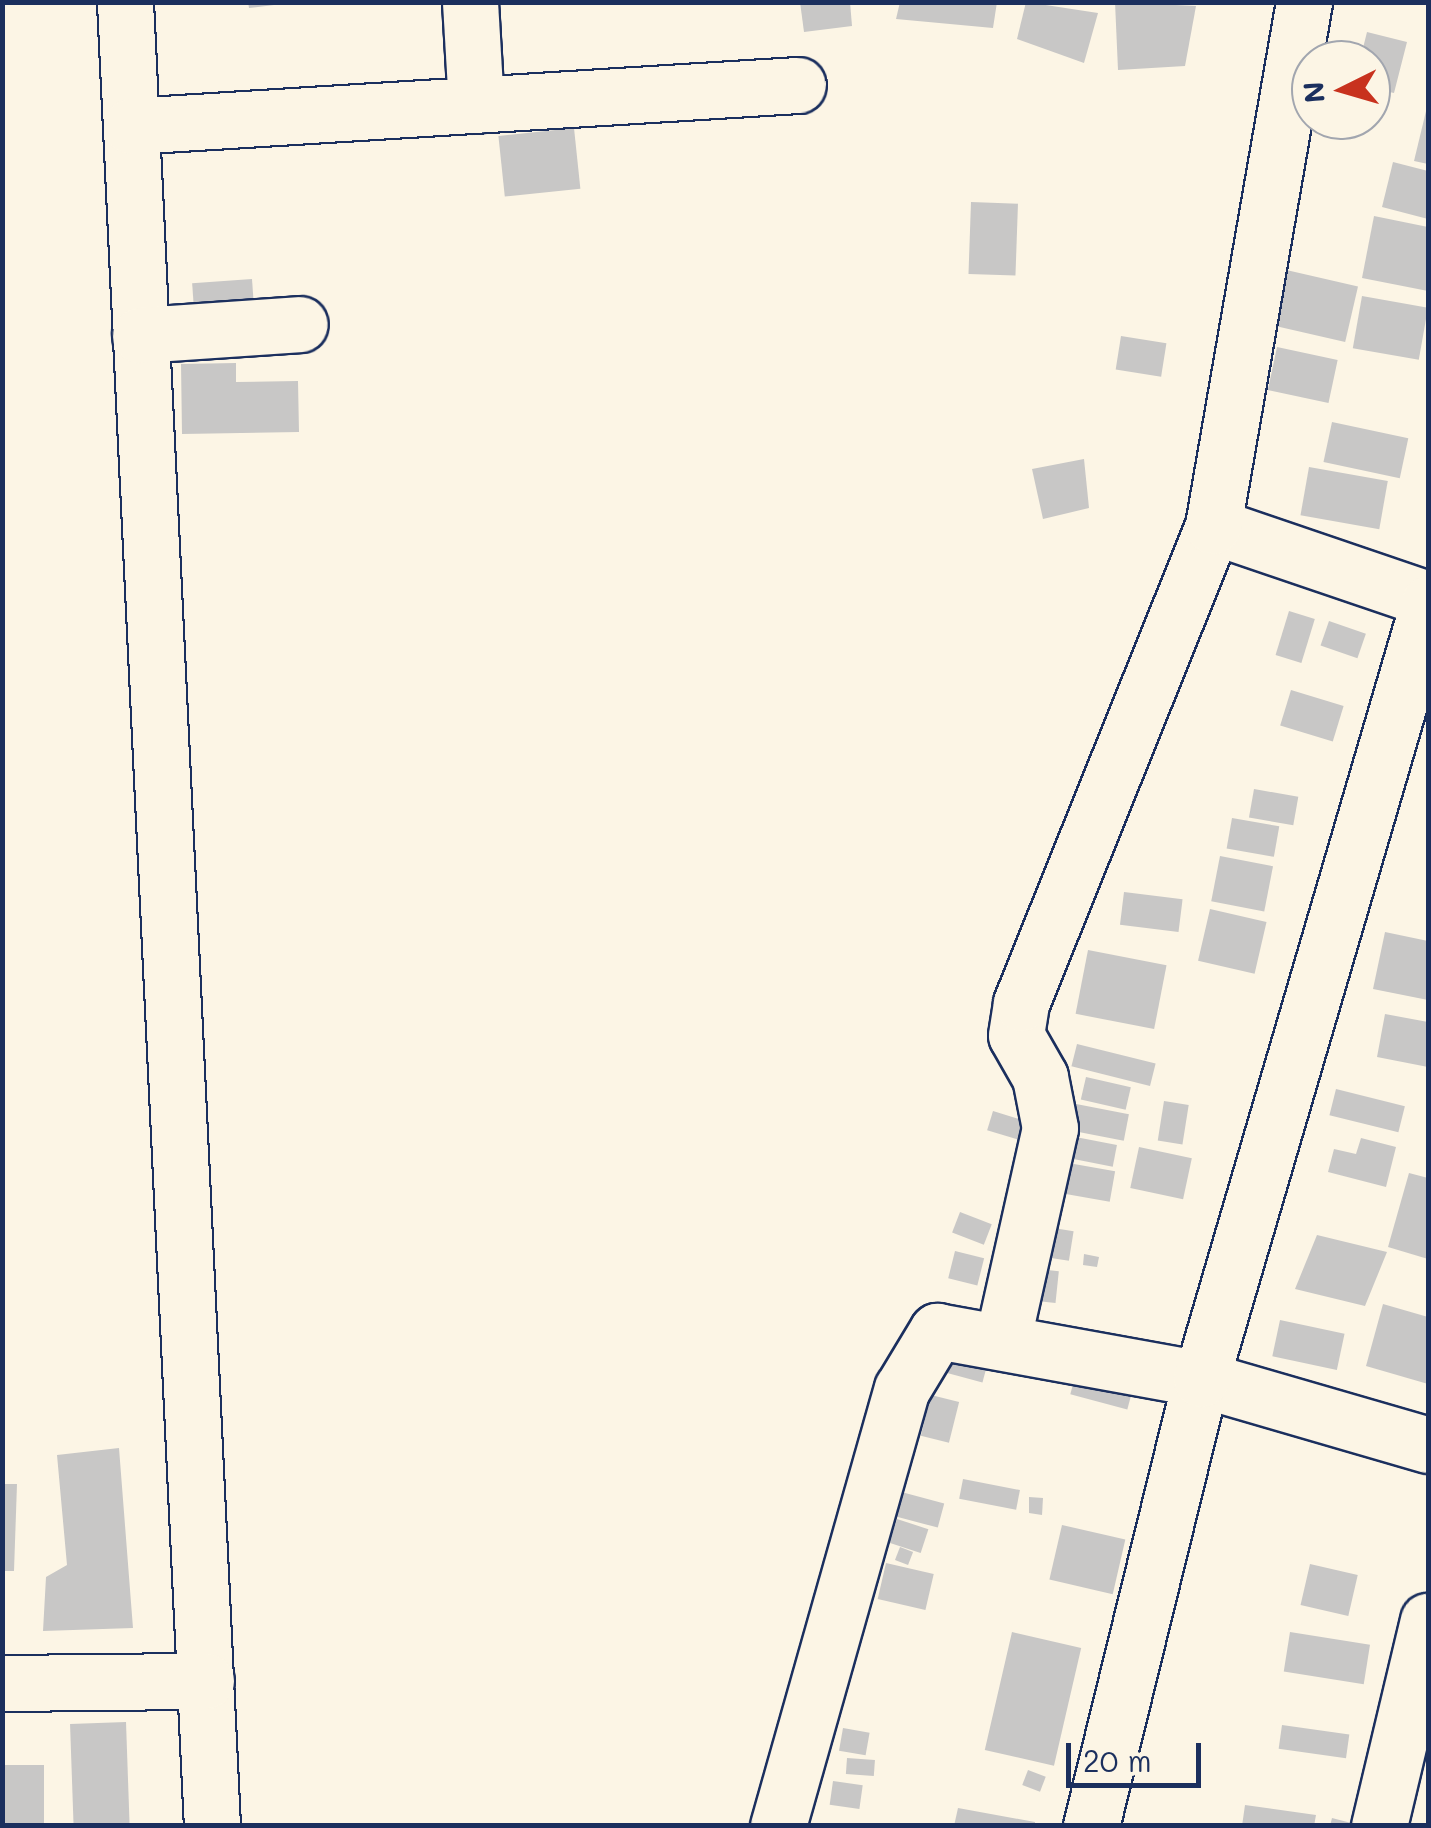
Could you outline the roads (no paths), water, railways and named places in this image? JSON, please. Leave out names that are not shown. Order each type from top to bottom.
[{"type":"street","points":[[125,2],[212,1826]]},
{"type":"street","points":[[470,2],[476,105]]},
{"type":"street","points":[[1004,1338],[1050,1128],[1040,1077],[1016,1035],[1021,1003],[1214,526],[1304,2]]},
{"type":"street","points":[[131,126],[798,85]]},
{"type":"street","points":[[140,335],[300,324]]},
{"type":"street","points":[[1091,1826],[1201,1380],[1428,601],[1214,526]]},
{"type":"street","points":[[778,1826],[913,1360],[937,1331],[1004,1338],[1201,1380],[1428,1445]]},
{"type":"street","points":[[1380,1826],[1428,1621]]},
{"type":"street","points":[[2,1683],[206,1681]]}]
